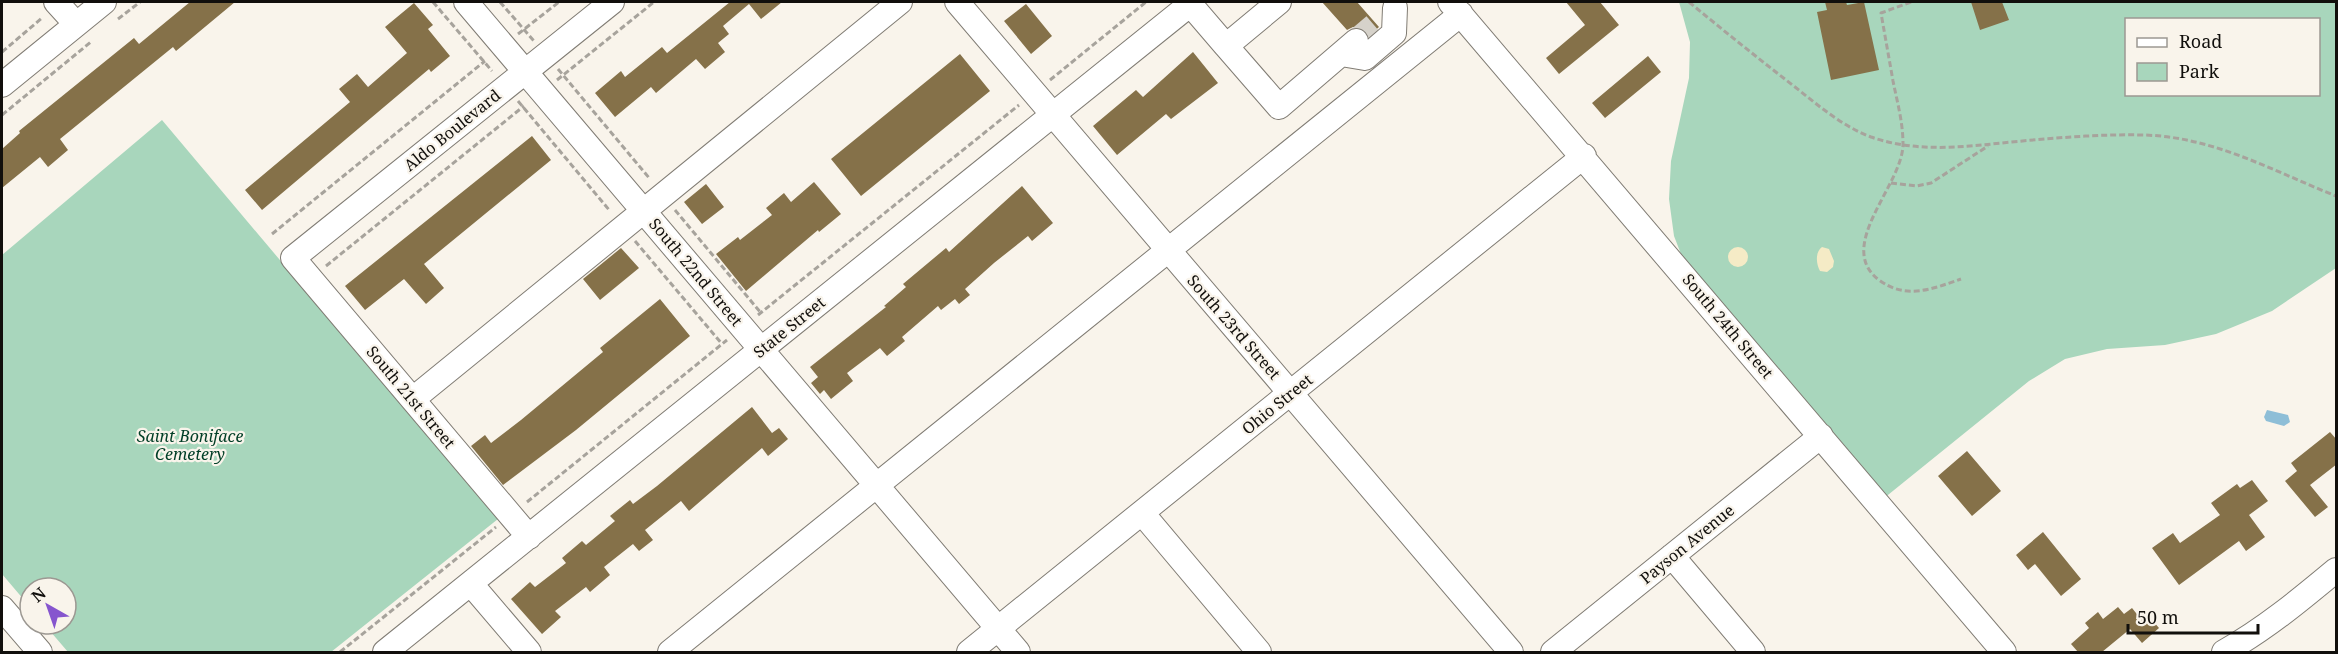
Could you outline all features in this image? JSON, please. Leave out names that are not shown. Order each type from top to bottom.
[{"type":"street","points":[[2,85],[85,32],[104,2]]},
{"type":"street","name":"South 22nd Street","points":[[466,2],[1018,652]]},
{"type":"street","name":"Aldo Boulevard","points":[[293,258],[612,2]]},
{"type":"street","points":[[413,399],[900,2]]},
{"type":"street","name":"South 23rd Street","points":[[957,2],[1511,652]]},
{"type":"street","points":[[1226,46],[1279,2]]},
{"type":"street","points":[[57,3],[85,32]]},
{"type":"street","points":[[1191,3],[1279,107],[1348,48],[1365,58],[1394,33],[1398,4]]},
{"type":"street","name":"State Street","points":[[386,652],[1191,3]]},
{"type":"street","points":[[1376,24],[1398,4]]},
{"type":"street","points":[[1398,4],[1425,43]]},
{"type":"street","points":[[670,652],[1425,43],[1455,5]]},
{"type":"street","name":"South 24th Street","points":[[1455,5],[2004,652]]},
{"type":"street","name":"Ohio Street","points":[[969,652],[1584,156]]},
{"type":"street","name":"South 21st Street","points":[[293,258],[529,537]]},
{"type":"street","name":"Payson Avenue","points":[[1553,652],[1821,436]]},
{"type":"street","points":[[1142,513],[1259,652]]},
{"type":"street","points":[[1672,556],[1753,652]]},
{"type":"street","points":[[2224,652],[2286,612],[2337,570]]},
{"type":"street","points":[[471,584],[529,652]]},
{"type":"street","points":[[2,608],[35,651]]},
{"type":"path","points":[[112,24],[140,2]]},
{"type":"path","points":[[433,2],[523,107]]},
{"type":"path","points":[[272,234],[559,2]]},
{"type":"path","points":[[311,279],[654,2]]},
{"type":"path","points":[[1689,2],[1839,121],[1869,136],[1904,146],[1951,148],[2102,135],[2146,135],[2204,142],[2337,196]]},
{"type":"path","points":[[1912,2],[1881,13],[1901,117],[1904,146],[1897,170],[1866,236],[1863,251],[1865,264],[1876,278],[1891,289],[1910,292],[1931,289],[1961,279]]},
{"type":"path","points":[[2,52],[57,3]]},
{"type":"path","points":[[2,115],[85,32]]},
{"type":"path","points":[[1891,183],[1917,186],[1931,183],[1989,145]]},
{"type":"green space","points":[[1679,2],[2336,2],[2336,268],[2272,311],[2216,334],[2165,345],[2107,349],[2065,359],[2029,381],[1878,503],[1693,285],[1674,236],[1669,199],[1671,161],[1689,78],[1690,42]]},
{"type":"green space","name":"Saint Boniface Cemetery","points":[[162,120],[498,519],[331,652],[68,652],[54,636],[78,636],[78,576],[18,576],[18,593],[2,574],[2,255]]},
{"type":"sand","points":[[1738,247],[1745,250],[1748,257],[1745,264],[1738,267],[1731,264],[1728,257],[1731,250]]},
{"type":"sand","points":[[1822,247],[1829,249],[1834,261],[1833,267],[1827,272],[1820,271],[1818,265],[1817,255]]},
{"type":"water","points":[[2267,410],[2288,415],[2290,422],[2284,426],[2266,421],[2264,417]]},
{"type":"building","points":[[190,2],[235,2],[176,51],[173,47],[60,139],[68,150],[48,167],[40,157],[2,188],[2,149],[20,133],[19,131],[134,38],[139,44]]},
{"type":"building","points":[[730,2],[782,2],[761,19],[749,4],[723,26],[729,34],[718,43],[725,52],[705,69],[696,59],[656,93],[651,87],[615,117],[595,93],[621,71],[625,77],[662,47],[667,53]]},
{"type":"building","points":[[1322,2],[1357,2],[1379,27],[1369,36],[1360,27],[1347,30]]},
{"type":"building","points":[[1566,2],[1600,2],[1619,25],[1559,74],[1546,58],[1585,25]]},
{"type":"building","points":[[1825,2],[1846,2],[1847,5],[1864,2],[1879,70],[1831,80],[1817,12],[1827,10]]},
{"type":"building","points":[[1971,2],[2002,2],[2009,20],[1980,30]]},
{"type":"building","points":[[414,3],[433,25],[428,29],[450,56],[431,72],[429,69],[262,210],[245,190],[350,102],[339,89],[357,74],[368,87],[407,53],[385,27]]},
{"type":"building","points":[[1026,4],[1052,36],[1031,54],[1004,21]]},
{"type":"building","points":[[1193,52],[1218,83],[1171,119],[1166,114],[1117,155],[1093,126],[1136,90],[1143,97]]},
{"type":"building","points":[[960,54],[990,91],[861,196],[831,159]]},
{"type":"building","points":[[1648,56],[1661,72],[1605,118],[1592,103]]},
{"type":"building","points":[[532,136],[551,160],[424,264],[444,288],[426,304],[404,279],[365,310],[345,286]]},
{"type":"building","points":[[814,182],[841,214],[819,232],[818,230],[746,291],[716,254],[738,237],[740,240],[772,215],[766,208],[784,193],[791,202]]},
{"type":"building","points":[[706,184],[724,207],[702,224],[684,202]]},
{"type":"building","points":[[1022,186],[1053,223],[1032,241],[1028,236],[994,263],[965,289],[970,295],[959,304],[955,299],[941,310],[938,306],[902,337],[905,341],[887,356],[880,348],[847,373],[853,381],[831,399],[824,390],[820,394],[811,383],[818,377],[810,367],[886,307],[884,306],[906,287],[903,284],[946,248],[949,252]]},
{"type":"building","points":[[621,248],[639,268],[600,300],[583,279]]},
{"type":"building","points":[[660,299],[690,336],[576,430],[503,485],[471,446],[485,435],[491,443],[521,420],[603,352],[600,348]]},
{"type":"building","points":[[752,407],[772,433],[779,428],[788,439],[768,456],[762,448],[689,511],[681,501],[645,530],[653,540],[639,551],[633,544],[604,567],[610,575],[590,592],[586,587],[555,611],[561,617],[542,634],[511,599],[530,582],[535,587],[566,563],[562,558],[582,541],[586,545],[615,521],[610,516],[630,500],[633,504],[657,486]]},
{"type":"building","points":[[2330,432],[2337,440],[2337,464],[2310,485],[2328,507],[2315,517],[2285,481],[2297,471],[2291,463]]},
{"type":"building","points":[[1967,451],[2001,491],[1972,516],[1938,476]]},
{"type":"building","points":[[2252,480],[2268,501],[2249,515],[2265,537],[2246,551],[2239,541],[2179,585],[2152,548],[2173,533],[2180,543],[2220,515],[2211,503],[2237,484],[2240,488]]},
{"type":"building","points":[[2043,532],[2081,579],[2061,596],[2035,564],[2028,570],[2016,555]]},
{"type":"building","points":[[2118,607],[2124,614],[2132,608],[2140,618],[2146,613],[2159,628],[2142,643],[2130,629],[2102,652],[2078,652],[2071,644],[2089,628],[2085,623],[2098,612],[2103,619]]},
{"type":"tunnel","points":[[1356,41],[1376,24]]}]
